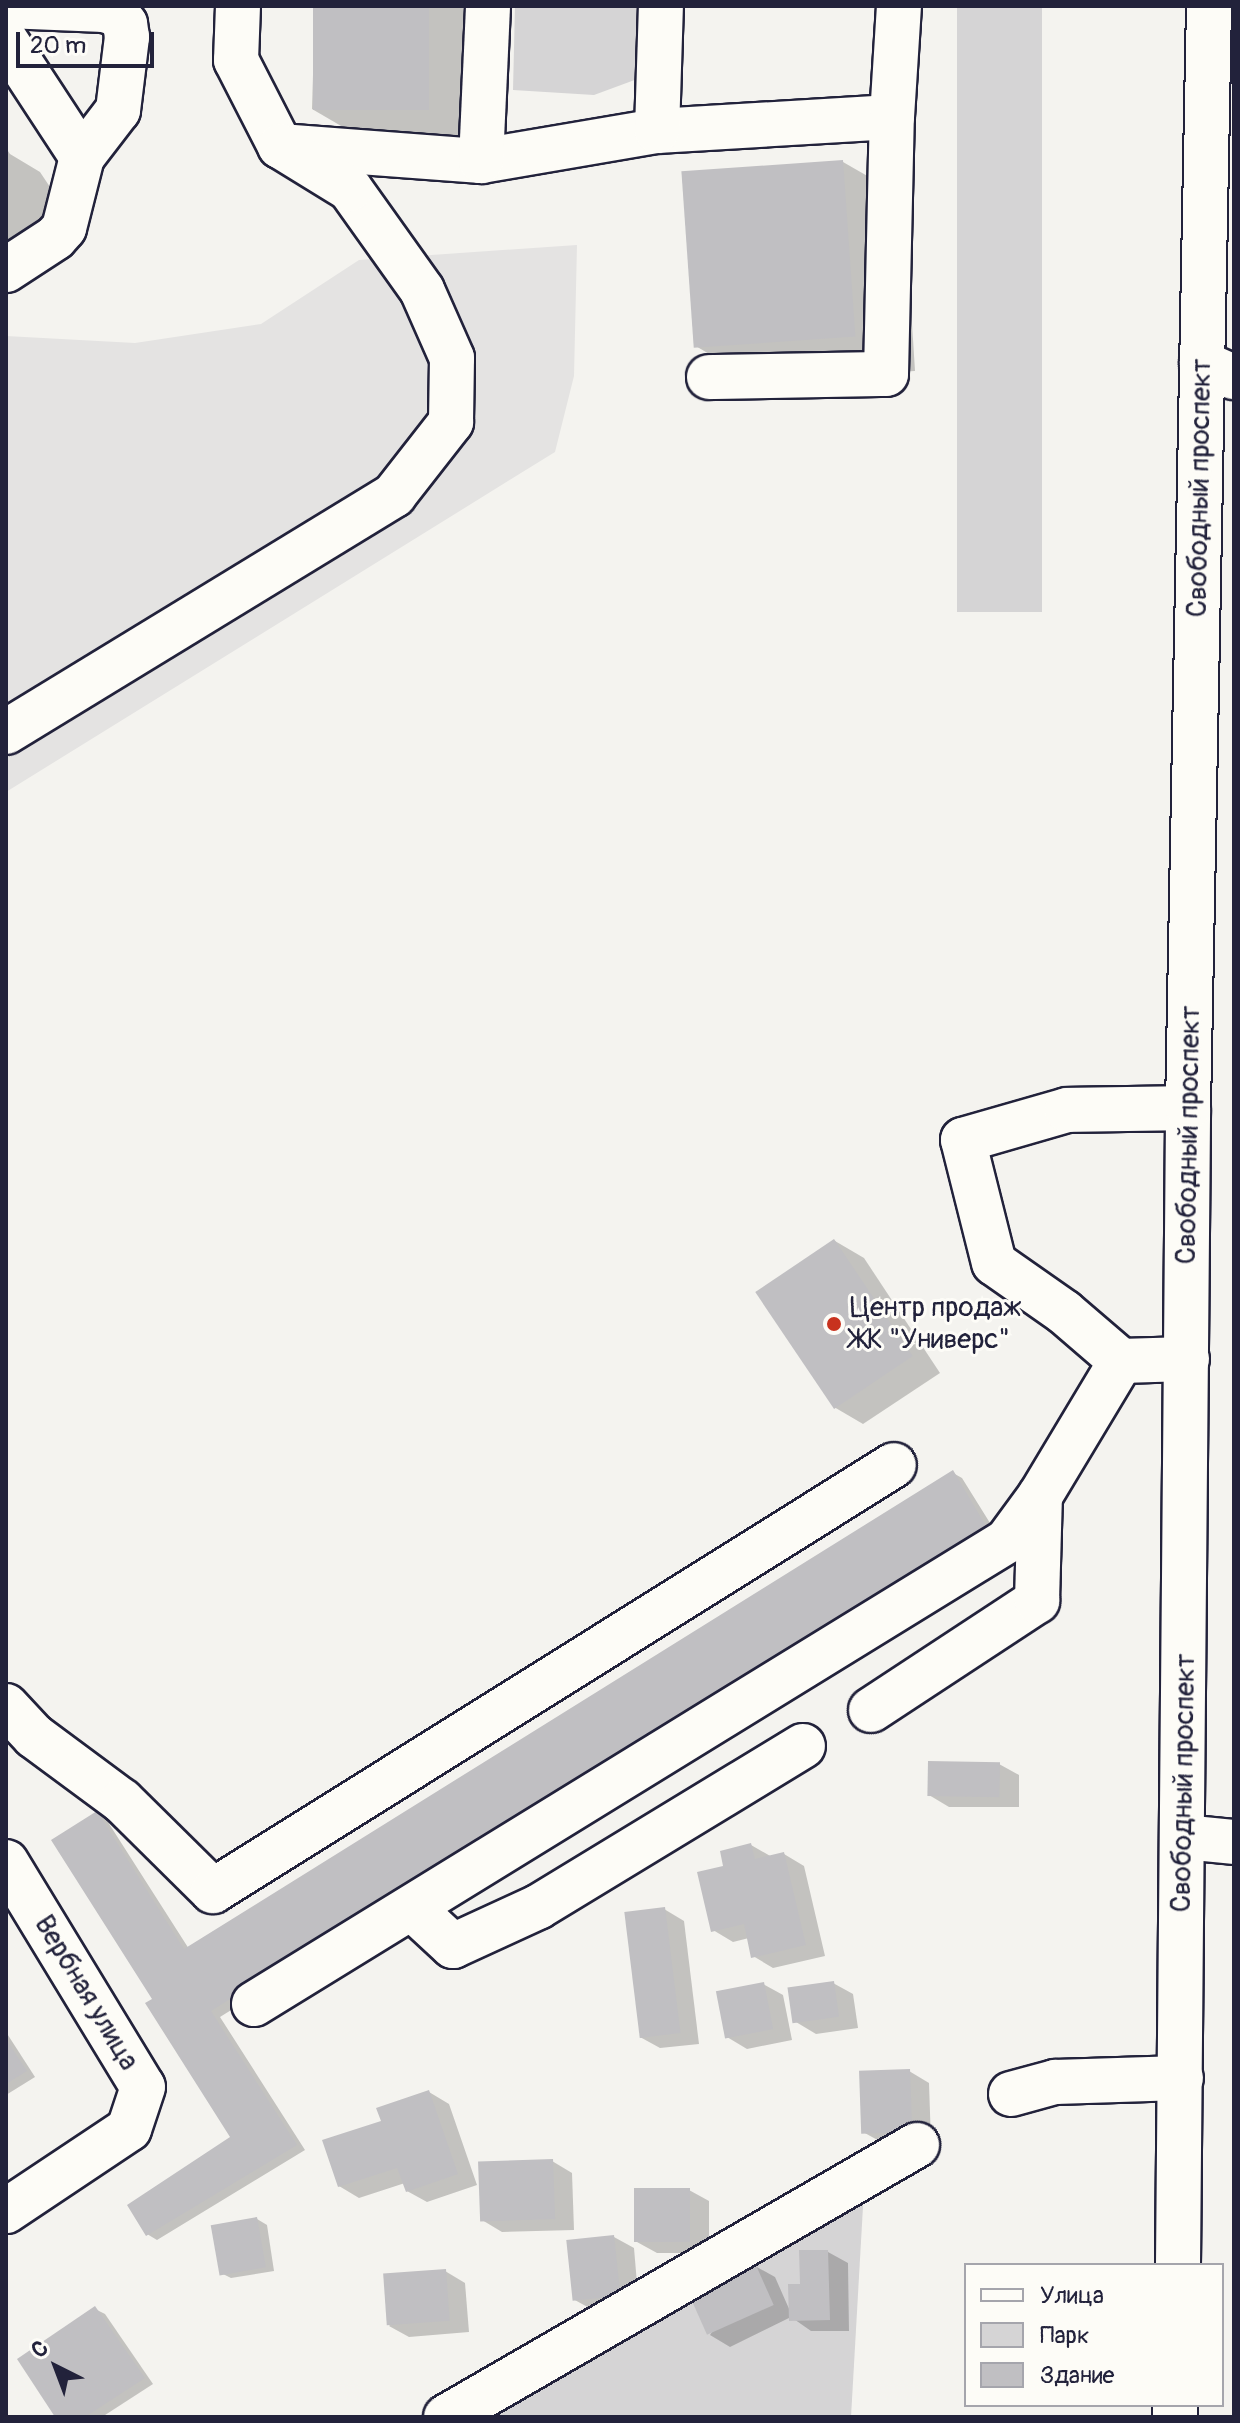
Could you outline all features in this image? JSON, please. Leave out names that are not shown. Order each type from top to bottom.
[{"type":"main road","points":[[6,6],[104,10],[117,14],[125,24],[127,37],[118,110],[82,157],[64,228],[6,270]]},
{"type":"main road","points":[[6,732],[394,495],[451,422],[452,358],[422,290],[350,189],[280,146],[236,60],[238,6]]},
{"type":"main road","points":[[481,161],[488,6]]},
{"type":"main road","points":[[657,131],[661,6]]},
{"type":"main road","points":[[709,377],[886,374],[892,117],[899,6]]},
{"type":"main road","name":"Свободный проспект","points":[[1178,2263],[1188,1108],[1218,370],[1209,6]]},
{"type":"main road","points":[[6,41],[82,157]]},
{"type":"main road","points":[[280,146],[481,161],[657,131],[892,117]]},
{"type":"main road","points":[[1187,1359],[1121,1361],[1064,1312],[994,1263],[963,1140],[1067,1110],[1188,1108]]},
{"type":"main road","points":[[254,2004],[1007,1541],[1040,1496],[1121,1361]]},
{"type":"main road","points":[[6,1706],[34,1736],[122,1801],[213,1891],[894,1465]]},
{"type":"main road","points":[[871,1710],[1037,1601],[1040,1496]]},
{"type":"main road","points":[[412,1908],[453,1946],[538,1907],[803,1746]]},
{"type":"main road","points":[[1184,1837],[1234,1842]]},
{"type":"main road","name":"Вербная улица","points":[[6,1862],[143,2087],[129,2129],[6,2211]]},
{"type":"main road","points":[[1011,2094],[1055,2082],[1181,2078]]},
{"type":"main road","points":[[451,2415],[917,2145]]},
{"type":"shaded area","points":[[577,245],[574,376],[555,452],[6,792],[6,336],[135,343],[261,324],[359,260]]},
{"type":"green space","points":[[515,6],[642,6],[640,78],[594,95],[513,90]]},
{"type":"green space","points":[[957,6],[1042,6],[1042,612],[957,612]]},
{"type":"green space","points":[[864,2189],[851,2417],[466,2417]]},
{"type":"building","points":[[313,6],[429,6],[429,110],[313,110]]},
{"type":"building","points":[[843,160],[855,337],[694,348],[681,171]]},
{"type":"building","name":"Центр продаж ЖК \"Универс\"","points":[[834,1239],[913,1356],[834,1409],[755,1292]]},
{"type":"building","points":[[953,1470],[986,1526],[211,2011],[297,2145],[146,2236],[127,2205],[230,2137],[145,2003],[152,1999],[51,1840],[97,1811],[184,1949]]},
{"type":"building","points":[[928,1761],[1000,1762],[999,1797],[927,1796]]},
{"type":"building","points":[[751,1843],[755,1859],[784,1852],[806,1945],[751,1958],[744,1924],[711,1932],[697,1872],[723,1866],[720,1851]]},
{"type":"building","points":[[665,1907],[680,2033],[640,2038],[624,1912]]},
{"type":"building","points":[[834,1981],[839,2017],[792,2023],[787,1988]]},
{"type":"building","points":[[764,1982],[773,2029],[725,2038],[716,1991]]},
{"type":"building","points":[[6,2039],[27,2071],[6,2084]]},
{"type":"building","points":[[910,2069],[912,2132],[861,2134],[859,2071]]},
{"type":"building","points":[[429,2090],[458,2174],[406,2192],[397,2168],[338,2187],[322,2140],[381,2121],[376,2108]]},
{"type":"building","points":[[553,2159],[555,2219],[480,2222],[478,2162]]},
{"type":"building","points":[[634,2188],[690,2188],[690,2242],[634,2242]]},
{"type":"building","points":[[257,2217],[266,2267],[220,2275],[211,2225]]},
{"type":"building","points":[[614,2235],[620,2296],[573,2301],[566,2240]]},
{"type":"building","points":[[799,2250],[828,2250],[830,2320],[789,2321],[788,2284],[800,2284]]},
{"type":"building","points":[[755,2263],[774,2305],[707,2335],[688,2293]]},
{"type":"building","points":[[446,2269],[450,2321],[387,2325],[383,2273]]},
{"type":"building","points":[[95,2306],[145,2378],[85,2417],[55,2417],[17,2359]]},
{"type":"place","name":"Центр продаж ЖК \"Универс\"","points":[[834,1324]]}]
